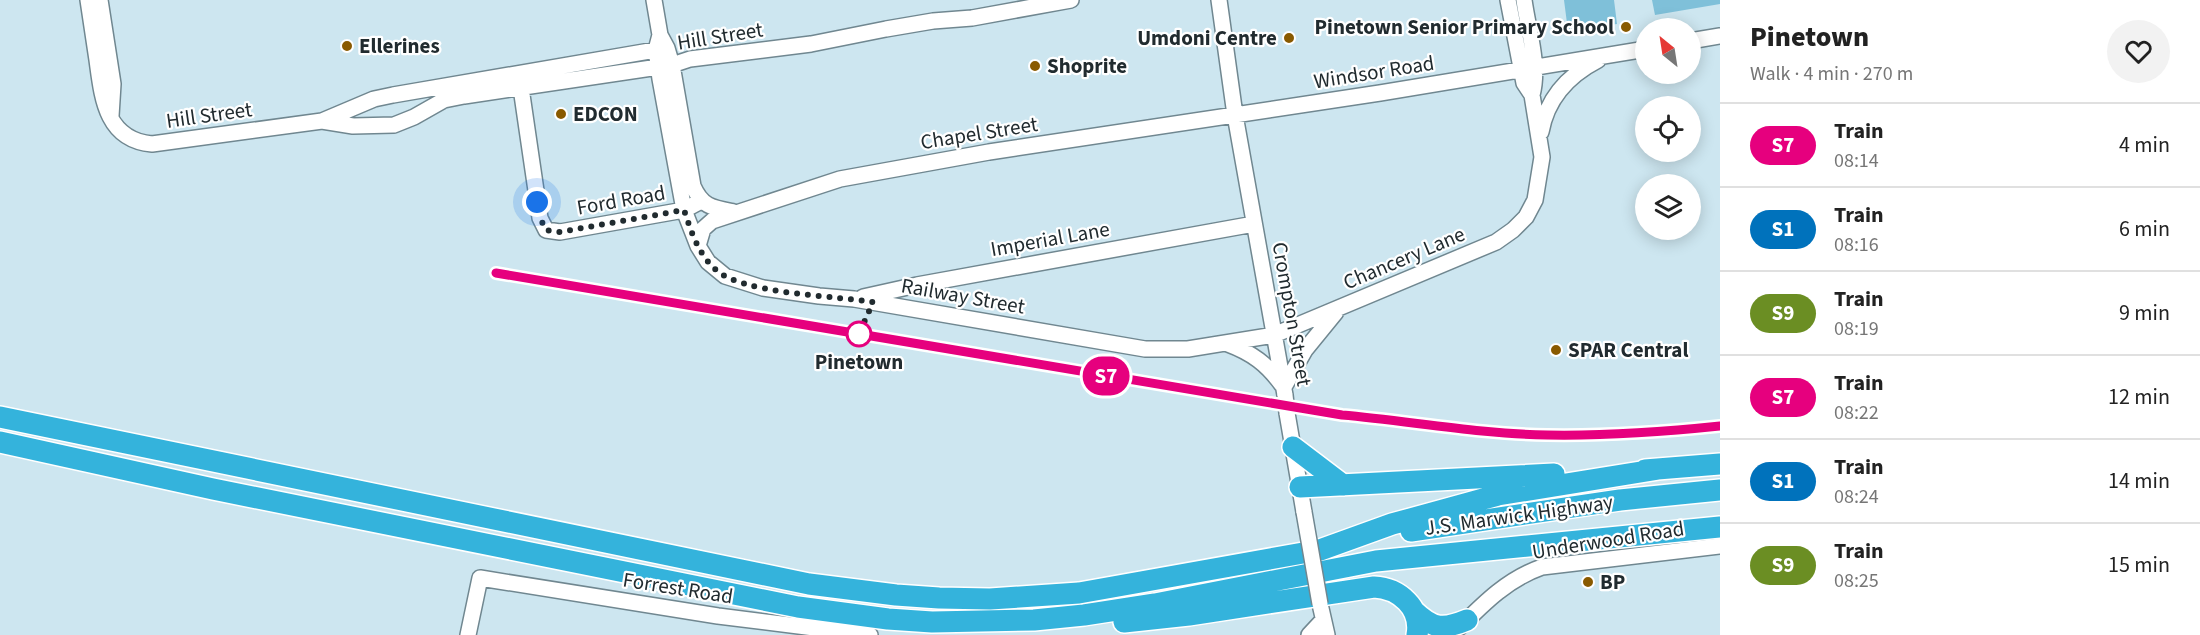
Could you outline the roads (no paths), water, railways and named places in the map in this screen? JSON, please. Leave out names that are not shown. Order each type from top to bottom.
[{"type":"highway","points":[[0,417],[798,582],[896,595],[990,599],[1079,593],[1320,550],[1392,524],[1498,495],[1659,469]]},
{"type":"highway","points":[[1292,441],[1343,485]]},
{"type":"highway","points":[[0,442],[225,491],[798,607],[888,619],[932,622],[992,622],[1084,615],[1167,602],[1376,561],[1720,527]]},
{"type":"highway","points":[[1300,487],[1720,464]]},
{"type":"highway","name":"J.S. Marwick Highway","points":[[1320,550],[1414,531],[1531,512],[1720,490]]},
{"type":"highway","name":"J.S. Marwick Highway","points":[[1376,561],[1565,531],[1720,513]]},
{"type":"highway","points":[[932,622],[967,628],[1051,629],[1189,615],[1374,587],[1396,591],[1428,623],[1437,627],[1450,627],[1456,631]]},
{"type":"highway","points":[[1414,611],[1419,624],[1418,635]]},
{"type":"street","points":[[88,0],[103,98],[111,119]]},
{"type":"street","points":[[100,0],[113,84],[111,119]]},
{"type":"street","points":[[654,0],[665,66],[692,180],[701,201],[709,206],[734,212]]},
{"type":"street","name":"Hill Street","points":[[322,121],[342,125],[381,127],[405,121],[444,100],[665,66],[690,59],[811,44],[895,27],[972,18],[1071,0]]},
{"type":"street","name":"Crompton Street","points":[[1219,0],[1235,115],[1325,628]]},
{"type":"street","points":[[1508,0],[1527,68]]},
{"type":"street","points":[[1524,0],[1527,68],[1524,83],[1532,95],[1540,138]]},
{"type":"street","points":[[1701,39],[1720,36]]},
{"type":"street","name":"Hill Street","points":[[111,119],[118,129],[135,141],[152,144],[322,121],[374,99],[661,44]]},
{"type":"street","name":"Windsor Road","points":[[1235,115],[1635,51]]},
{"type":"street","points":[[1540,138],[1548,107],[1556,93],[1580,71],[1609,55]]},
{"type":"street","name":"Railway Street","points":[[665,66],[684,210],[698,246],[717,272],[735,280],[763,288],[854,299],[1145,349],[1177,350],[1274,335]]},
{"type":"street","name":"Ford Road","points":[[521,88],[540,218],[546,230],[560,232],[684,210],[701,201]]},
{"type":"street","points":[[374,99],[373,114],[381,127]]},
{"type":"street","name":"Chapel Street","points":[[698,246],[700,234],[712,221],[840,179],[989,152],[1235,115]]},
{"type":"street","name":"Chancery Lane","points":[[1274,335],[1496,242],[1514,230],[1526,217],[1535,200],[1541,167],[1540,138]]},
{"type":"street","name":"Imperial Lane","points":[[854,299],[916,285],[1254,224]]},
{"type":"street","points":[[1227,344],[1249,352],[1265,364],[1284,391],[1305,350],[1340,308]]},
{"type":"street","name":"Underwood Road","points":[[1456,631],[1500,589],[1517,577],[1542,567],[1720,546]]},
{"type":"street","name":"Forrest Road","points":[[473,604],[480,578],[718,616],[870,635]]},
{"type":"street","points":[[468,635],[473,604],[493,588],[511,582]]},
{"type":"street","points":[[1309,635],[1325,628],[1332,635]]},
{"type":"railway","points":[[496,273],[1342,415],[1470,430],[1547,435],[1634,433],[1720,426]]},
{"type":"train","name":"S7","points":[[496,273],[1342,415],[1474,430],[1547,435],[1634,433],[1720,426]]},
{"type":"place","name":"Pinetown Senior Primary School","points":[[1626,27]]},
{"type":"place","name":"Umdoni Centre","points":[[1289,38]]},
{"type":"place","name":"Ellerines","points":[[347,46]]},
{"type":"place","name":"Shoprite","points":[[1035,66]]},
{"type":"place","name":"EDCON","points":[[561,114]]},
{"type":"place","name":"Pinetown","points":[[859,334]]},
{"type":"place","name":"SPAR Central","points":[[1556,350]]},
{"type":"place","name":"BP","points":[[1588,582]]}]
